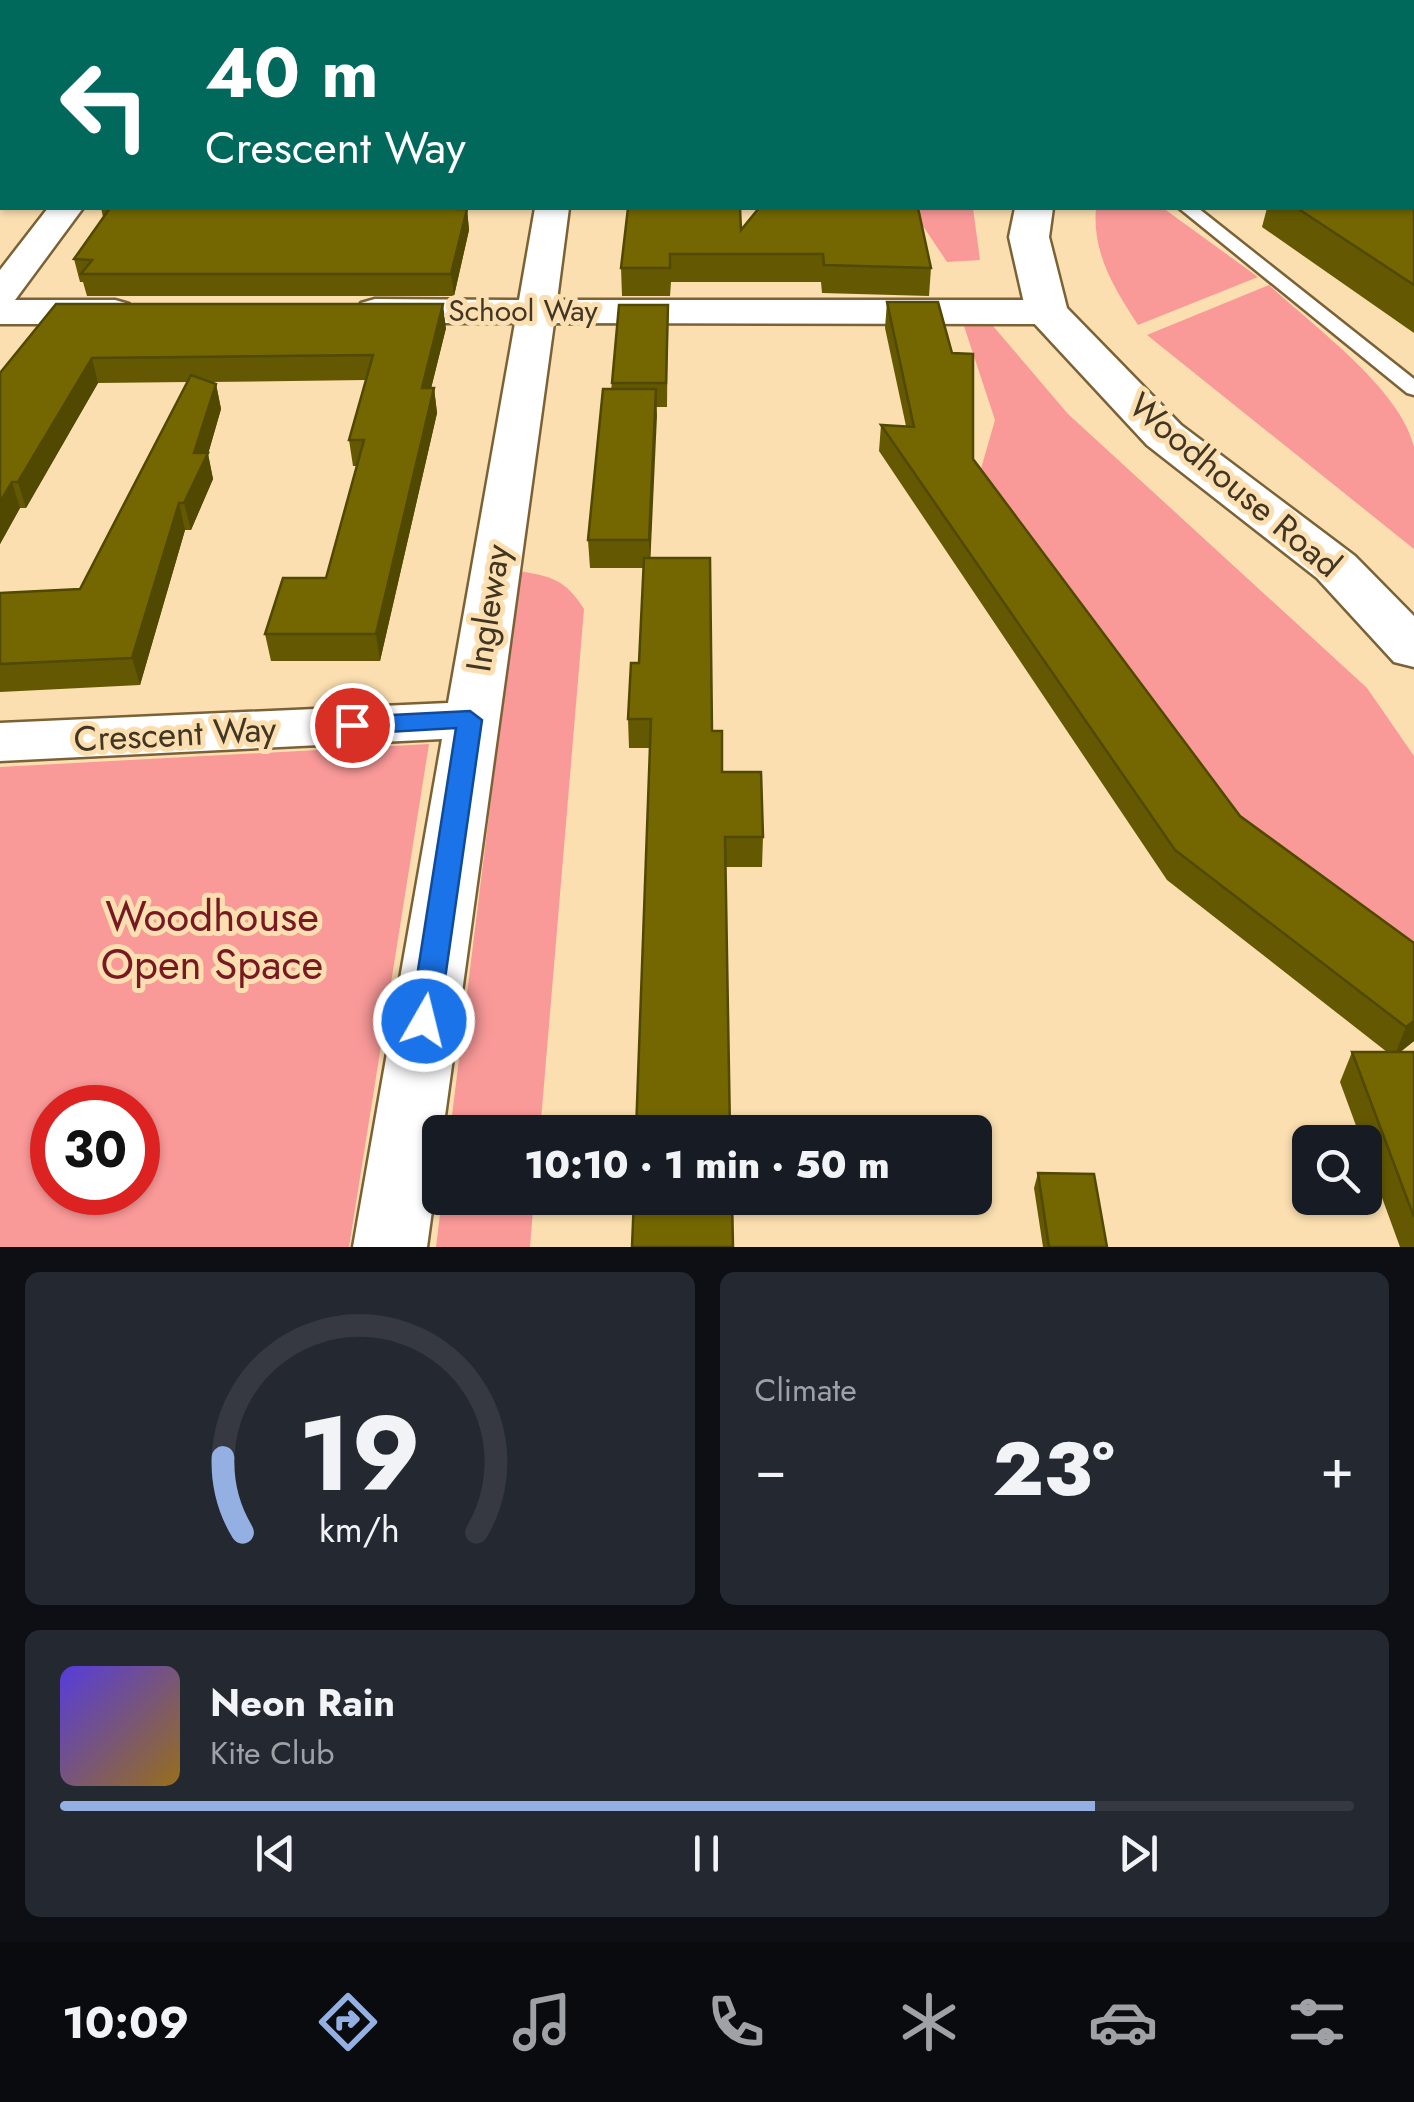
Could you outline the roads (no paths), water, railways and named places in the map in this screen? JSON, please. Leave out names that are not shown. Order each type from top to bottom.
[{"type":"main road","points":[[1034,210],[1029,237],[1047,312]]},
{"type":"main road","name":"Woodhouse Road","points":[[1047,312],[1164,435],[1336,567],[1414,650]]},
{"type":"street","points":[[0,295],[64,210]]},
{"type":"street","name":"Ingleway","points":[[390,1247],[552,210]]},
{"type":"street","name":"School Way","points":[[339,311],[1047,312]]},
{"type":"street","points":[[0,312],[160,312]]},
{"type":"street","name":"Crescent Way","points":[[0,742],[470,720]]},
{"type":"lane","points":[[1190,210],[1414,389]]},
{"type":"park label","name":"Woodhouse Open Space","points":[[212,940]]}]
